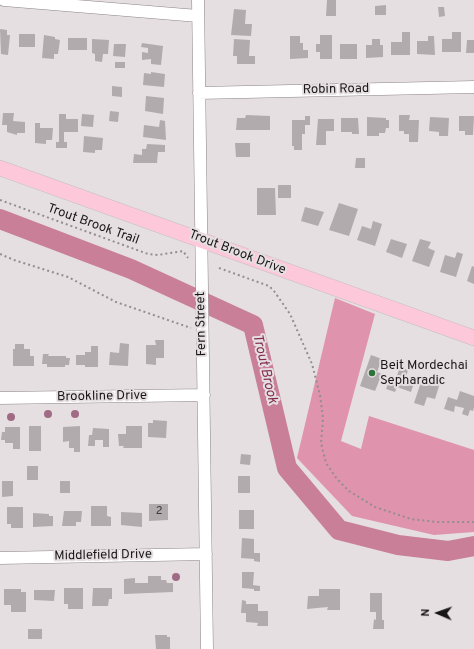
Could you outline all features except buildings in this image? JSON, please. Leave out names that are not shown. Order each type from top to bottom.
[{"type":"main road","name":"Trout Brook Drive","points":[[0,168],[286,272],[474,338]]},
{"type":"street","points":[[4,0],[198,16]]},
{"type":"street","name":"Fern Street","points":[[198,0],[207,649]]},
{"type":"street","name":"Robin Road","points":[[199,93],[474,87]]},
{"type":"street","name":"Brookline Drive","points":[[0,398],[204,395]]},
{"type":"street","name":"Middlefield Drive","points":[[0,558],[206,554]]},
{"type":"path","name":"Trout Brook Trail","points":[[0,200],[148,254],[158,255],[183,251],[188,258]]},
{"type":"path","points":[[0,254],[68,277],[116,302],[190,328]]},
{"type":"path","points":[[218,268],[269,286],[290,314],[312,364],[320,395],[323,419],[321,443],[326,463],[337,479],[348,491],[375,507],[411,519],[437,522],[474,522]]},
{"type":"shaded area","points":[[335,298],[375,314],[341,441],[361,449],[369,416],[474,450],[474,532],[434,535],[352,516],[297,458]]},
{"type":"waterway","name":"Trout Brook","points":[[0,219],[131,269],[253,325],[287,468],[339,530],[398,545],[448,551],[474,546]]},
{"type":"place","name":"Beit Mordechai Sepharadic","points":[[372,373]]}]
